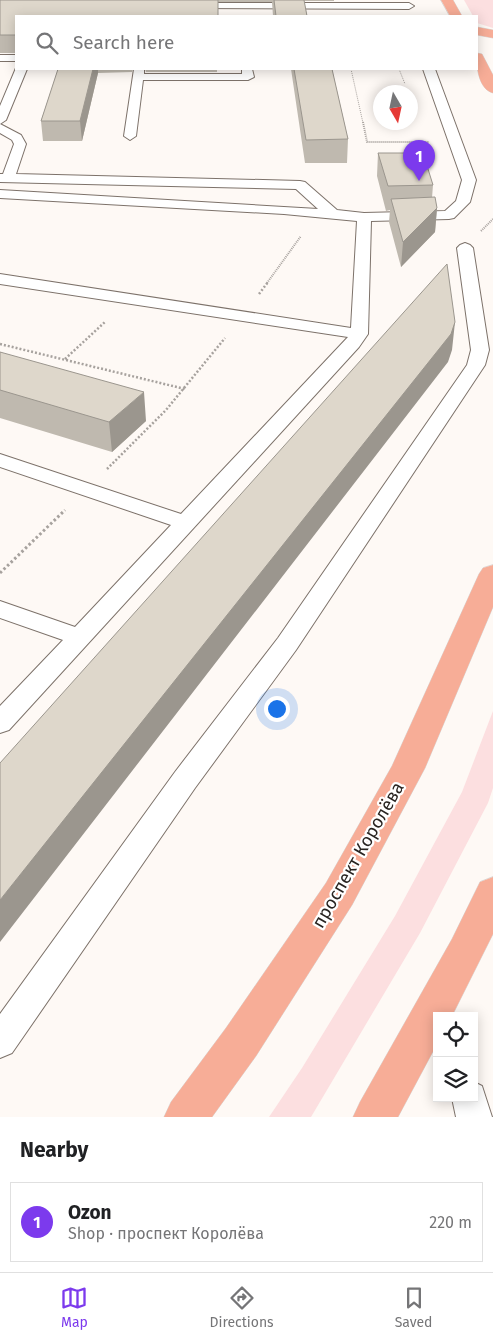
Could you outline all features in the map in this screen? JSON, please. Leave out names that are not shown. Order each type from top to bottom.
[{"type":"main road","points":[[447,0],[455,15]]},
{"type":"main road","points":[[478,31],[493,34]]},
{"type":"main road","points":[[478,59],[493,89]]},
{"type":"main road","name":"проспект Королёва","points":[[186,1117],[241,1042],[339,894],[408,768],[493,574]]},
{"type":"main road","points":[[436,1012],[493,893]]},
{"type":"main road","points":[[375,1117],[433,1017]]},
{"type":"lane","points":[[192,6],[408,3],[412,15]]},
{"type":"lane","points":[[249,15],[250,6]]},
{"type":"lane","points":[[0,58],[15,58]]},
{"type":"lane","points":[[0,120],[21,70]]},
{"type":"lane","points":[[130,136],[138,73],[248,77],[247,70]]},
{"type":"lane","points":[[0,194],[364,217],[449,214],[463,202],[468,180],[429,70]]},
{"type":"lane","points":[[0,128],[17,138],[20,144],[4,178],[300,185],[334,215]]},
{"type":"lane","points":[[0,723],[353,343],[359,334],[364,217]]},
{"type":"lane","points":[[0,1042],[185,780],[287,644],[476,365],[480,350],[465,248]]},
{"type":"lane","points":[[0,279],[359,334]]},
{"type":"lane","points":[[0,460],[186,523]]},
{"type":"lane","points":[[0,609],[80,637]]},
{"type":"lane","points":[[471,1102],[474,1117]]},
{"type":"path","points":[[351,70],[367,142],[430,142]]},
{"type":"path","points":[[0,572],[166,410],[243,316],[318,213]]},
{"type":"path","points":[[64,360],[130,299]]},
{"type":"path","points":[[0,344],[185,388]]},
{"type":"shaded area","points":[[464,0],[493,0],[493,28],[478,23],[478,15],[472,15]]},
{"type":"shaded area","points":[[493,711],[493,788],[488,803],[420,933],[311,1117],[269,1117],[302,1068],[395,916],[462,792]]},
{"type":"building","points":[[0,0],[218,0],[218,15],[15,15],[15,35],[0,35]]},
{"type":"building","points":[[274,0],[304,0],[307,15],[276,15]]},
{"type":"building","points":[[58,70],[93,70],[80,121],[41,121]]},
{"type":"building","points":[[294,70],[332,70],[348,139],[306,140]]},
{"type":"building","points":[[378,153],[423,153],[433,185],[388,186]]},
{"type":"building","points":[[435,197],[437,208],[403,242],[391,199]]},
{"type":"building","points":[[447,264],[455,322],[451,334],[0,900],[0,763]]},
{"type":"building","points":[[0,352],[144,392],[109,422],[0,390]]},
{"type":"place","name":"Ozon","points":[[419,181]]}]
